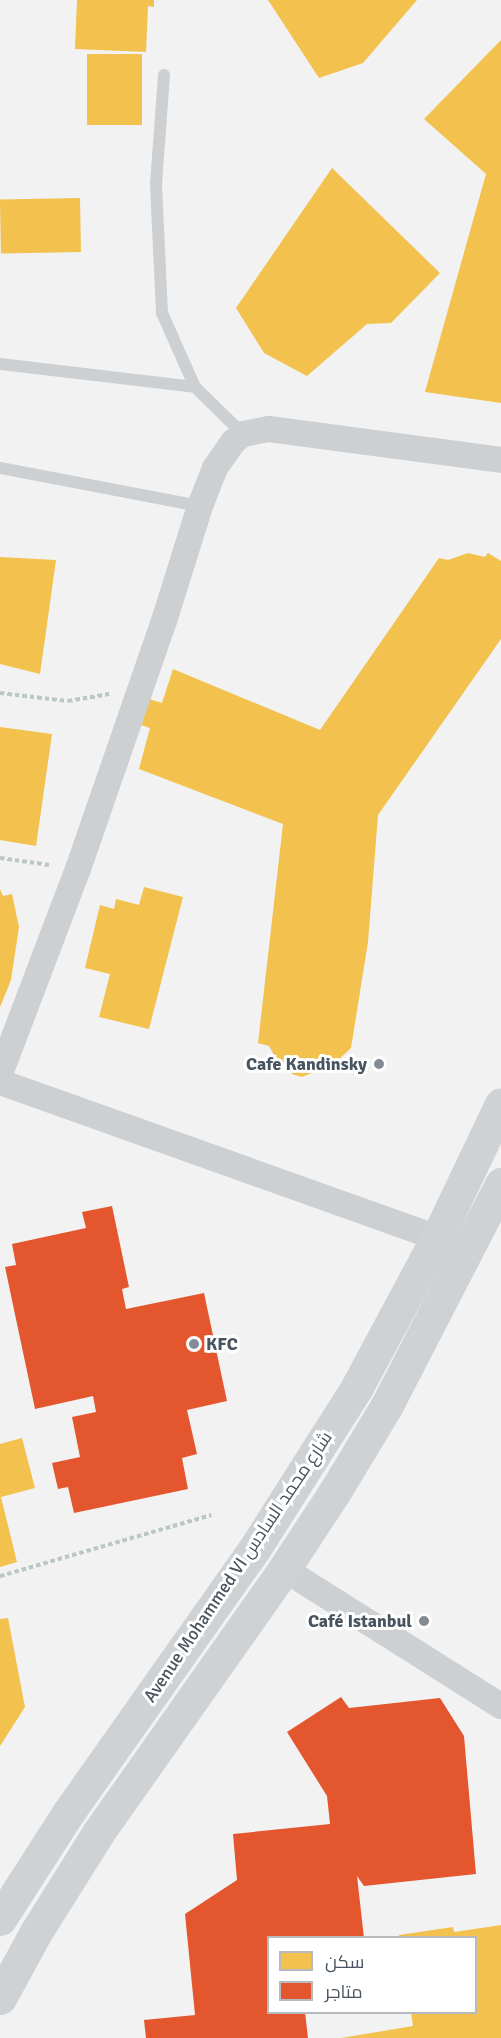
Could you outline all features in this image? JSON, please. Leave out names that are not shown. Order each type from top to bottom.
[{"type":"main road","name":"Avenue Mohammed VI شارع محمد السادس","points":[[0,1919],[68,1813],[255,1548],[357,1387],[437,1238],[501,1104]]},
{"type":"main road","name":"Avenue Mohammed VI شارع محمد السادس","points":[[0,1998],[36,1932],[98,1833],[284,1569],[387,1405],[501,1184]]},
{"type":"street","points":[[0,1074],[78,869],[141,688],[200,506],[215,468],[233,442],[243,434],[269,429],[501,460]]},
{"type":"street","points":[[0,1082],[437,1238]]},
{"type":"street","points":[[284,1569],[501,1706]]},
{"type":"lane","points":[[164,75],[156,185],[162,313],[195,387],[243,434]]},
{"type":"lane","points":[[0,364],[195,387]]},
{"type":"lane","points":[[0,468],[200,506]]},
{"type":"path","points":[[0,693],[68,701],[141,688]]},
{"type":"path","points":[[0,858],[78,869]]},
{"type":"path","points":[[0,1576],[211,1515]]},
{"type":"building: سكن","points":[[77,0],[154,0],[154,7],[148,6],[146,52],[75,49]]},
{"type":"building: سكن","points":[[268,0],[417,0],[363,63],[319,78]]},
{"type":"building: سكن","points":[[501,40],[501,403],[425,392],[486,174],[424,119]]},
{"type":"building: سكن","points":[[87,54],[142,54],[142,125],[87,125]]},
{"type":"building: سكن","points":[[332,168],[440,273],[391,323],[367,324],[307,376],[264,353],[236,308]]},
{"type":"building: سكن","points":[[80,198],[81,252],[1,253],[0,199]]},
{"type":"building: سكن","points":[[468,553],[485,557],[488,553],[501,561],[501,639],[378,815],[368,942],[351,1048],[334,1064],[302,1077],[292,1074],[294,1068],[278,1062],[269,1046],[258,1043],[283,824],[139,769],[150,728],[138,724],[146,698],[162,703],[173,669],[320,730],[439,558],[448,560]]},
{"type":"building: سكن","points":[[0,557],[56,560],[40,674],[0,664]]},
{"type":"building: سكن","points":[[0,727],[52,734],[36,846],[0,840]]},
{"type":"building: سكن","points":[[144,887],[183,897],[149,1029],[99,1017],[110,974],[85,968],[100,905],[114,909],[116,899],[139,905]]},
{"type":"building: سكن","points":[[0,889],[3,896],[12,894],[19,927],[11,980],[0,1007]]},
{"type":"building: سكن","points":[[22,1438],[35,1488],[1,1497],[17,1562],[0,1567],[0,1444]]},
{"type":"building: سكن","points":[[8,1618],[25,1707],[0,1746],[0,1619]]},
{"type":"building: سكن","points":[[501,1925],[501,2038],[341,2038],[413,2026],[411,2014],[477,2014],[477,1936],[399,1935],[453,1927],[454,1932]]},
{"type":"building: متاجر","points":[[112,1206],[129,1287],[122,1289],[126,1309],[204,1293],[227,1401],[187,1410],[197,1454],[182,1458],[188,1489],[74,1513],[68,1487],[58,1489],[52,1463],[80,1457],[72,1417],[96,1412],[93,1396],[35,1409],[5,1267],[16,1265],[12,1244],[86,1228],[82,1212]]},
{"type":"building: متاجر","points":[[341,1697],[349,1708],[440,1698],[464,1736],[476,1874],[364,1886],[357,1876],[364,1936],[267,1936],[267,2014],[305,2014],[308,2038],[146,2038],[144,2020],[195,2015],[185,1914],[237,1880],[233,1834],[330,1824],[327,1796],[287,1732]]},
{"type":"place","name":"Cafe Kandinsky","points":[[379,1064]]},
{"type":"place","name":"KFC","points":[[194,1344]]},
{"type":"place","name":"Café Istanbul","points":[[424,1621]]}]
